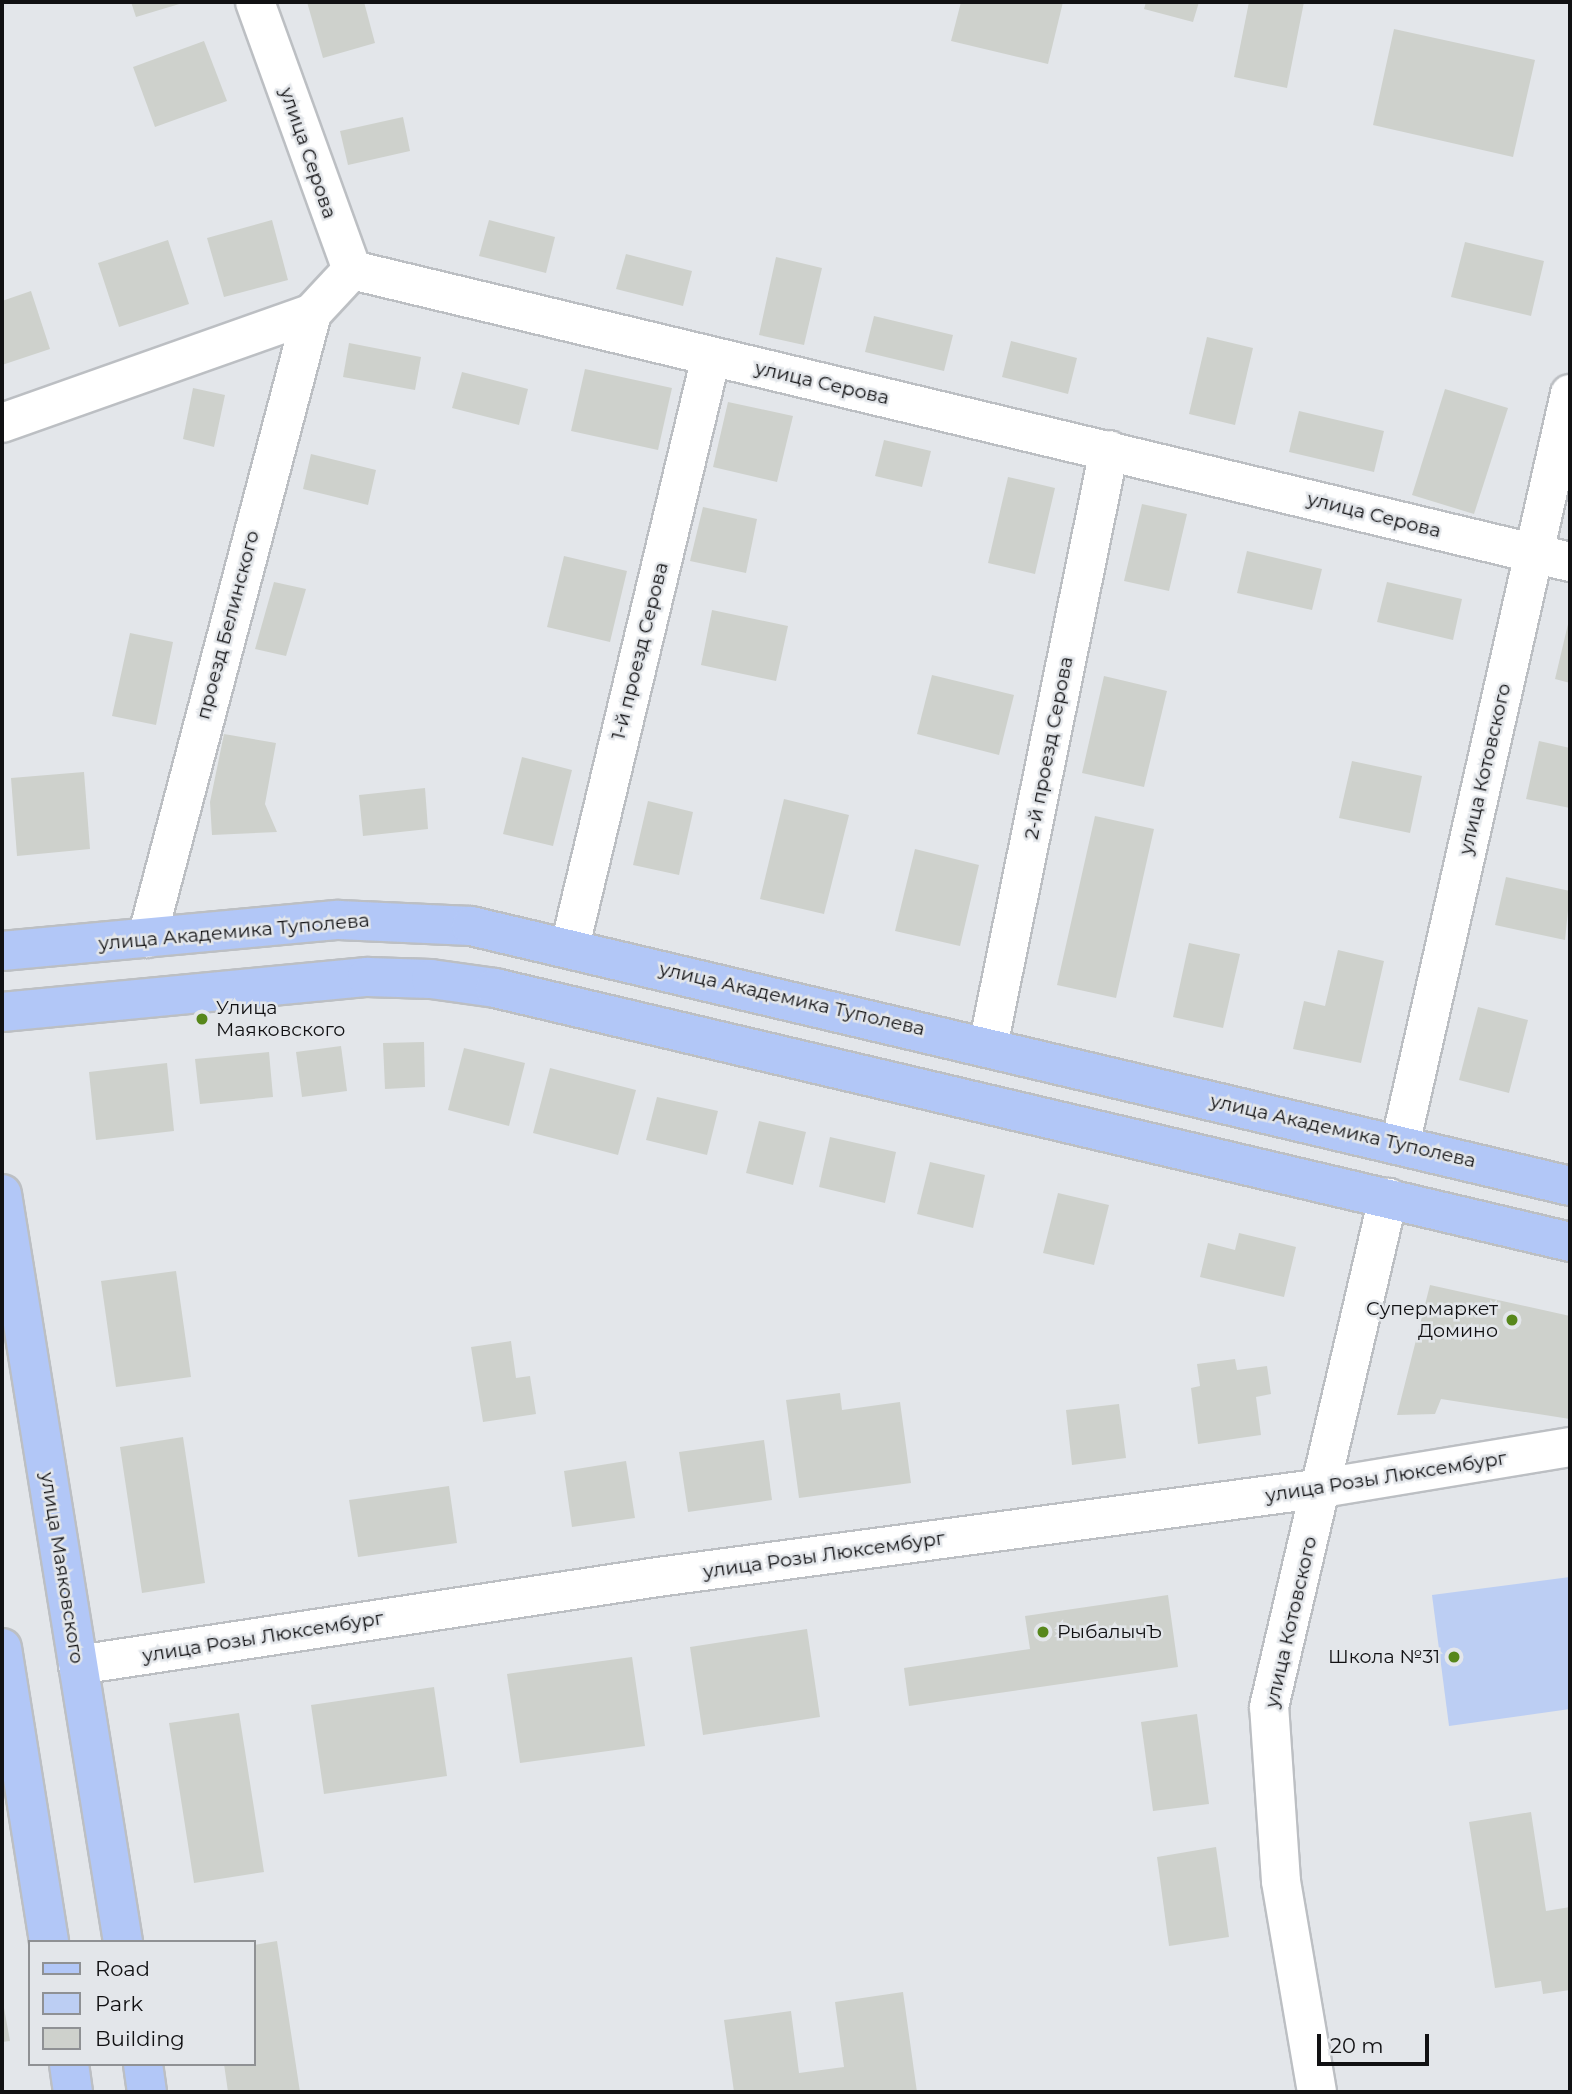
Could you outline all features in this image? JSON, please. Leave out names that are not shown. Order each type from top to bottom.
[{"type":"main road","name":"улица Академика Туполева","points":[[2,951],[307,922],[387,920],[471,926],[570,946],[1570,1186]]},
{"type":"main road","points":[[2,1012],[367,977],[430,979],[558,1002],[1570,1242]]},
{"type":"main road","name":"улица Маяковского","points":[[2,1194],[123,1940]]},
{"type":"main road","points":[[3,1667],[49,1940]]},
{"type":"main road","points":[[69,2066],[73,2092]]},
{"type":"main road","points":[[143,2066],[147,2092]]},
{"type":"street","name":"улица Серова","points":[[255,2],[352,270],[1570,562]]},
{"type":"street","name":"проезд Белинского","points":[[147,938],[313,313],[352,270]]},
{"type":"street","name":"проезд Белинского","points":[[2,423],[313,313]]},
{"type":"street","name":"1-й проезд Серова","points":[[570,946],[711,357]]},
{"type":"street","name":"улица Котовского","points":[[1400,1145],[1570,394]]},
{"type":"street","name":"2-й проезд Серова","points":[[988,1046],[1109,450]]},
{"type":"street","name":"улица Котовского","points":[[1317,2092],[1281,1881],[1269,1707],[1323,1488],[1388,1199]]},
{"type":"street","name":"улица Розы Люксембург","points":[[78,1665],[658,1577],[1323,1488],[1570,1447]]},
{"type":"green space","points":[[1570,1577],[1570,1709],[1449,1726],[1432,1595]]},
{"type":"building","points":[[131,2],[186,2],[136,17]]},
{"type":"building","points":[[307,2],[364,2],[375,43],[323,58]]},
{"type":"building","points":[[961,2],[1063,2],[1048,64],[951,41]]},
{"type":"building","points":[[1146,2],[1199,2],[1193,22],[1144,9]]},
{"type":"building","points":[[1249,2],[1304,2],[1287,88],[1234,77]]},
{"type":"building","points":[[1394,29],[1535,60],[1513,157],[1373,125]]},
{"type":"building","points":[[204,41],[227,101],[155,127],[133,67]]},
{"type":"building","points":[[403,117],[410,151],[348,165],[340,131]]},
{"type":"building","points":[[272,220],[288,280],[224,297],[207,238]]},
{"type":"building","points":[[489,220],[555,237],[546,273],[479,256]]},
{"type":"building","points":[[168,240],[189,304],[119,327],[98,263]]},
{"type":"building","points":[[1465,242],[1544,261],[1531,316],[1451,297]]},
{"type":"building","points":[[626,254],[692,271],[683,306],[616,289]]},
{"type":"building","points":[[776,257],[822,268],[804,345],[759,335]]},
{"type":"building","points":[[31,291],[50,349],[2,365],[2,301]]},
{"type":"building","points":[[874,316],[953,335],[944,371],[865,352]]},
{"type":"building","points":[[1207,337],[1253,348],[1235,425],[1189,414]]},
{"type":"building","points":[[1011,341],[1077,358],[1068,394],[1002,377]]},
{"type":"building","points":[[349,343],[421,357],[415,390],[343,377]]},
{"type":"building","points":[[585,369],[672,388],[658,450],[571,431]]},
{"type":"building","points":[[462,372],[528,389],[519,425],[452,408]]},
{"type":"building","points":[[193,388],[225,395],[214,447],[183,439]]},
{"type":"building","points":[[1445,389],[1508,408],[1474,514],[1412,495]]},
{"type":"building","points":[[728,402],[793,416],[777,482],[713,467]]},
{"type":"building","points":[[1299,411],[1384,431],[1374,472],[1289,452]]},
{"type":"building","points":[[884,440],[931,451],[922,487],[875,476]]},
{"type":"building","points":[[311,454],[376,470],[368,505],[303,489]]},
{"type":"building","points":[[1008,477],[1055,488],[1035,574],[988,563]]},
{"type":"building","points":[[1142,504],[1187,514],[1169,591],[1124,581]]},
{"type":"building","points":[[703,507],[757,519],[746,573],[690,561]]},
{"type":"building","points":[[1247,551],[1322,569],[1312,610],[1237,593]]},
{"type":"building","points":[[564,556],[627,571],[610,642],[547,627]]},
{"type":"building","points":[[274,582],[306,589],[286,656],[255,649]]},
{"type":"building","points":[[1387,582],[1462,599],[1453,640],[1377,622]]},
{"type":"building","points":[[712,610],[788,626],[776,681],[701,665]]},
{"type":"building","points":[[1570,620],[1570,683],[1555,679]]},
{"type":"building","points":[[130,633],[173,642],[156,725],[112,716]]},
{"type":"building","points":[[932,675],[1014,695],[999,755],[917,734]]},
{"type":"building","points":[[1104,676],[1167,691],[1144,787],[1082,773]]},
{"type":"building","points":[[224,734],[276,743],[265,804],[277,832],[212,835],[210,802]]},
{"type":"building","points":[[1539,741],[1570,748],[1570,808],[1526,799]]},
{"type":"building","points":[[522,757],[572,770],[553,846],[503,834]]},
{"type":"building","points":[[1352,761],[1422,776],[1410,833],[1339,818]]},
{"type":"building","points":[[84,772],[90,849],[17,856],[11,778]]},
{"type":"building","points":[[425,788],[428,829],[363,836],[359,795]]},
{"type":"building","points":[[784,799],[849,815],[824,914],[760,899]]},
{"type":"building","points":[[648,801],[693,812],[679,875],[633,865]]},
{"type":"building","points":[[1095,816],[1154,829],[1116,998],[1057,985]]},
{"type":"building","points":[[915,849],[979,865],[960,946],[895,931]]},
{"type":"building","points":[[1506,877],[1570,891],[1565,940],[1495,925]]},
{"type":"building","points":[[1189,943],[1240,954],[1223,1028],[1173,1017]]},
{"type":"building","points":[[1338,950],[1384,961],[1361,1063],[1293,1049],[1304,1001],[1325,1006]]},
{"type":"building","points":[[1478,1007],[1528,1020],[1509,1093],[1459,1080]]},
{"type":"building","points":[[424,1042],[425,1087],[385,1089],[383,1043]]},
{"type":"building","points":[[341,1046],[347,1091],[302,1097],[296,1052]]},
{"type":"building","points":[[464,1048],[525,1063],[509,1126],[448,1110]]},
{"type":"building","points":[[269,1052],[273,1097],[200,1104],[195,1059]]},
{"type":"building","points":[[167,1063],[174,1131],[96,1140],[89,1072]]},
{"type":"building","points":[[550,1068],[636,1090],[618,1155],[533,1133]]},
{"type":"building","points":[[657,1097],[718,1111],[707,1155],[646,1140]]},
{"type":"building","points":[[759,1121],[806,1132],[793,1185],[746,1173]]},
{"type":"building","points":[[830,1137],[896,1152],[885,1203],[819,1187]]},
{"type":"building","points":[[930,1162],[985,1175],[973,1228],[917,1214]]},
{"type":"building","points":[[1058,1193],[1109,1205],[1094,1265],[1043,1253]]},
{"type":"building","points":[[1239,1233],[1296,1247],[1284,1297],[1200,1277],[1208,1243],[1235,1250]]},
{"type":"building","points":[[176,1271],[191,1377],[116,1387],[101,1281]]},
{"type":"building","points":[[1430,1285],[1570,1316],[1570,1419],[1441,1399],[1435,1414],[1397,1415]]},
{"type":"building","points":[[511,1341],[516,1378],[530,1376],[536,1414],[483,1422],[471,1347]]},
{"type":"building","points":[[1235,1359],[1237,1370],[1267,1366],[1271,1394],[1256,1397],[1261,1435],[1198,1444],[1191,1388],[1200,1386],[1197,1364]]},
{"type":"building","points":[[840,1393],[842,1410],[900,1402],[911,1483],[799,1498],[786,1400]]},
{"type":"building","points":[[1119,1404],[1126,1458],[1072,1465],[1066,1410]]},
{"type":"building","points":[[183,1437],[205,1583],[142,1593],[120,1447]]},
{"type":"building","points":[[764,1440],[772,1500],[688,1512],[679,1452]]},
{"type":"building","points":[[626,1461],[635,1518],[572,1527],[564,1471]]},
{"type":"building","points":[[449,1486],[457,1543],[358,1557],[349,1500]]},
{"type":"building","points":[[1168,1595],[1178,1667],[909,1706],[904,1668],[1030,1649],[1025,1616]]},
{"type":"building","points":[[807,1629],[820,1717],[703,1735],[690,1647]]},
{"type":"building","points":[[632,1657],[645,1746],[520,1763],[507,1674]]},
{"type":"building","points":[[434,1687],[447,1776],[324,1794],[311,1705]]},
{"type":"building","points":[[239,1713],[264,1872],[194,1883],[169,1723]]},
{"type":"building","points":[[1197,1714],[1209,1804],[1153,1811],[1141,1722]]},
{"type":"building","points":[[1531,1812],[1546,1911],[1570,1907],[1570,1990],[1543,1994],[1541,1981],[1495,1988],[1469,1822]]},
{"type":"building","points":[[1216,1847],[1229,1937],[1169,1946],[1157,1857]]},
{"type":"building","points":[[277,1941],[300,2092],[228,2092],[224,2066],[256,2066],[256,1945]]},
{"type":"building","points":[[903,1992],[917,2092],[734,2092],[724,2020],[791,2011],[799,2073],[844,2067],[835,2002]]},
{"type":"building","points":[[2,1997],[10,2041],[2,2042]]},
{"type":"place","name":"Улица Маяковского","points":[[202,1019]]},
{"type":"place","name":"Супермаркет Домино","points":[[1512,1320]]},
{"type":"place","name":"РыбалычЪ","points":[[1043,1632]]},
{"type":"place","name":"Школа №31","points":[[1454,1657]]}]
